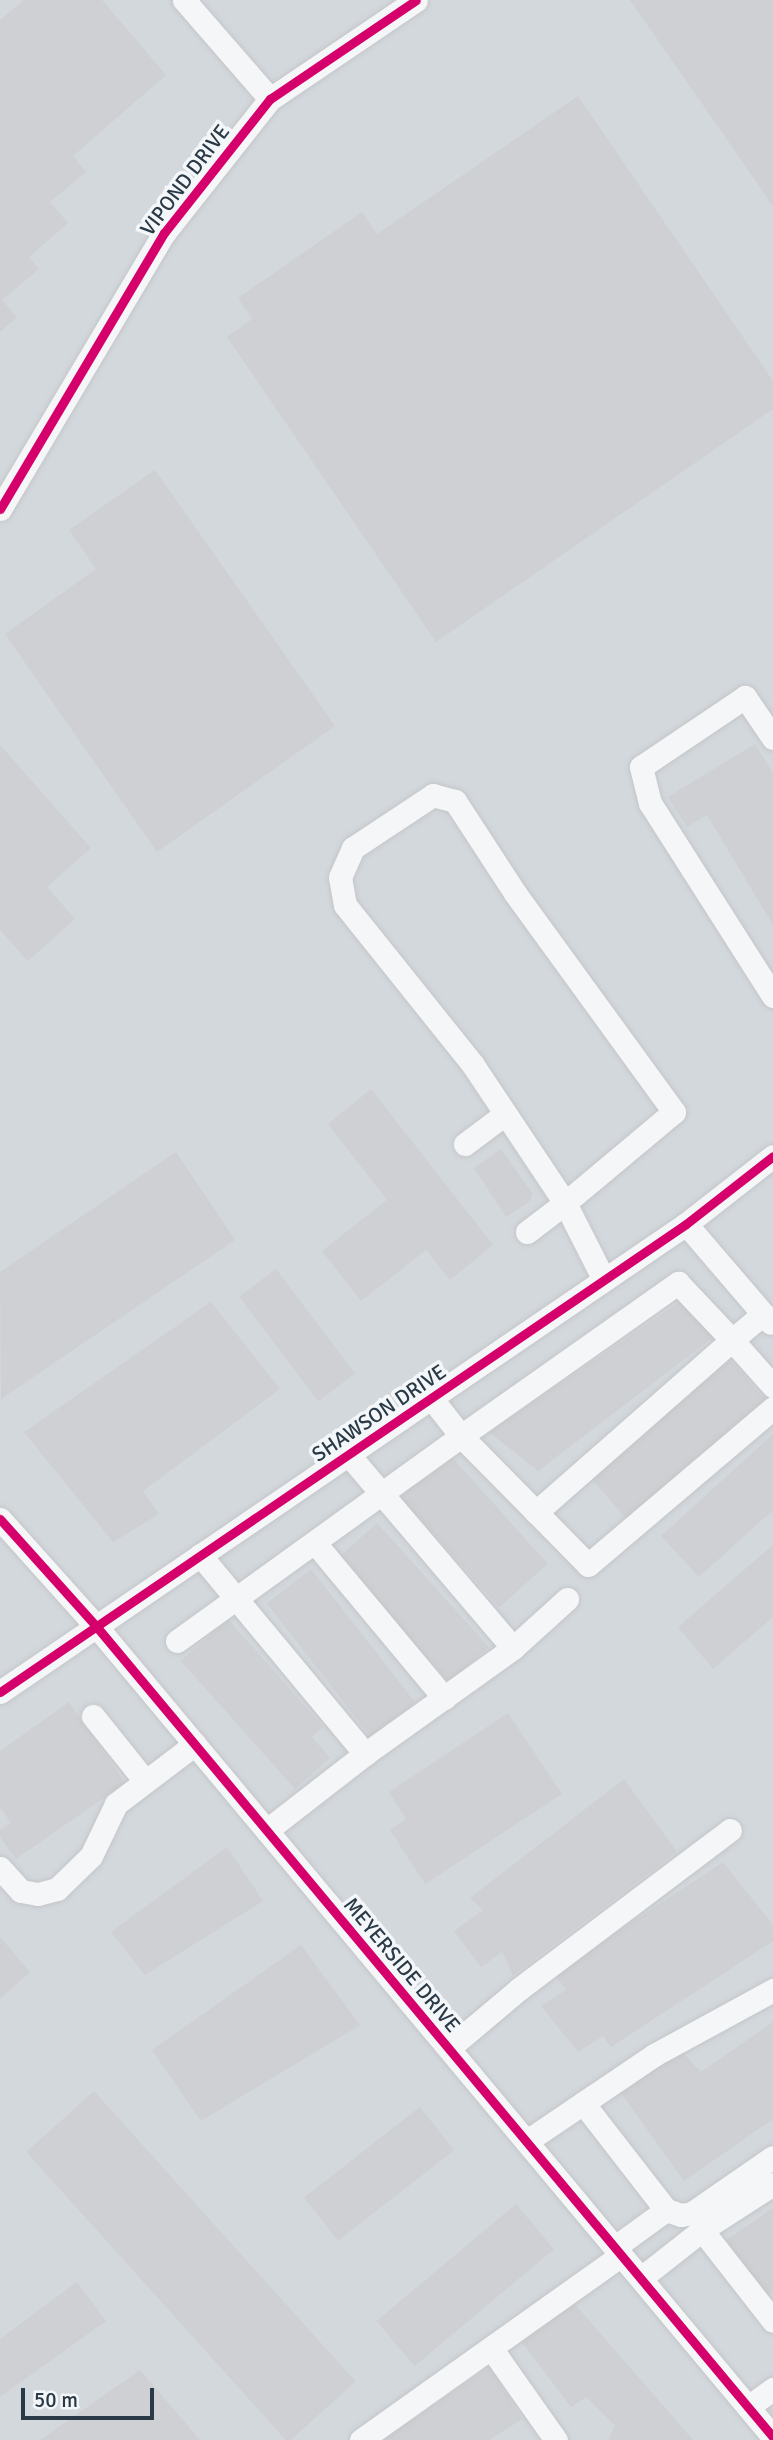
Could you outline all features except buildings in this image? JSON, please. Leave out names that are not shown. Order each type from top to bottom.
[{"type":"street","points":[[184,0],[270,99]]},
{"type":"street","name":"VIPOND DRIVE","points":[[0,509],[164,233],[270,99],[416,0]]},
{"type":"street","points":[[773,738],[744,697],[641,767],[650,803],[773,996]]},
{"type":"street","points":[[527,1231],[565,1203],[674,1112],[515,893],[455,801],[433,795],[353,848],[340,877],[345,905],[473,1065],[565,1203],[604,1280]]},
{"type":"street","points":[[465,1144],[505,1114]]},
{"type":"street","name":"SHAWSON DRIVE","points":[[0,1692],[686,1224],[773,1156]]},
{"type":"street","points":[[536,1512],[732,1340],[768,1319],[686,1224]]},
{"type":"street","points":[[177,1641],[678,1283],[773,1386]]},
{"type":"street","points":[[432,1399],[461,1436],[588,1564],[773,1408]]},
{"type":"street","points":[[348,1454],[513,1648]]},
{"type":"street","name":"MEYERSIDE DRIVE","points":[[0,1520],[96,1626],[768,2433]]},
{"type":"street","points":[[315,1543],[444,1698]]},
{"type":"street","points":[[200,1555],[365,1754]]},
{"type":"street","points":[[267,1830],[365,1754],[513,1648],[567,1598]]},
{"type":"street","points":[[93,1716],[145,1782]]},
{"type":"street","points":[[0,1868],[21,1891],[38,1894],[57,1889],[91,1856],[116,1804],[195,1744]]},
{"type":"street","points":[[449,2048],[519,1989],[730,1830]]},
{"type":"street","points":[[527,2141],[654,2055],[773,1990]]},
{"type":"street","points":[[583,2104],[666,2210],[681,2216],[692,2213],[773,2157]]},
{"type":"street","points":[[641,2278],[702,2230],[773,2184]]},
{"type":"street","points":[[361,2440],[491,2348],[618,2251],[666,2210]]},
{"type":"street","points":[[702,2230],[773,2321]]},
{"type":"street","points":[[491,2348],[556,2440]]},
{"type":"street","points":[[748,2407],[773,2389]]},
{"type":"shaded area","points":[[0,0],[773,0],[773,2440],[0,2440]]},
{"type":"cycle path","points":[[0,509],[164,233],[270,99],[416,0]]},
{"type":"cycle path","points":[[0,1692],[686,1224],[773,1156]]},
{"type":"cycle path","points":[[0,1519],[96,1626],[773,2437]]}]
